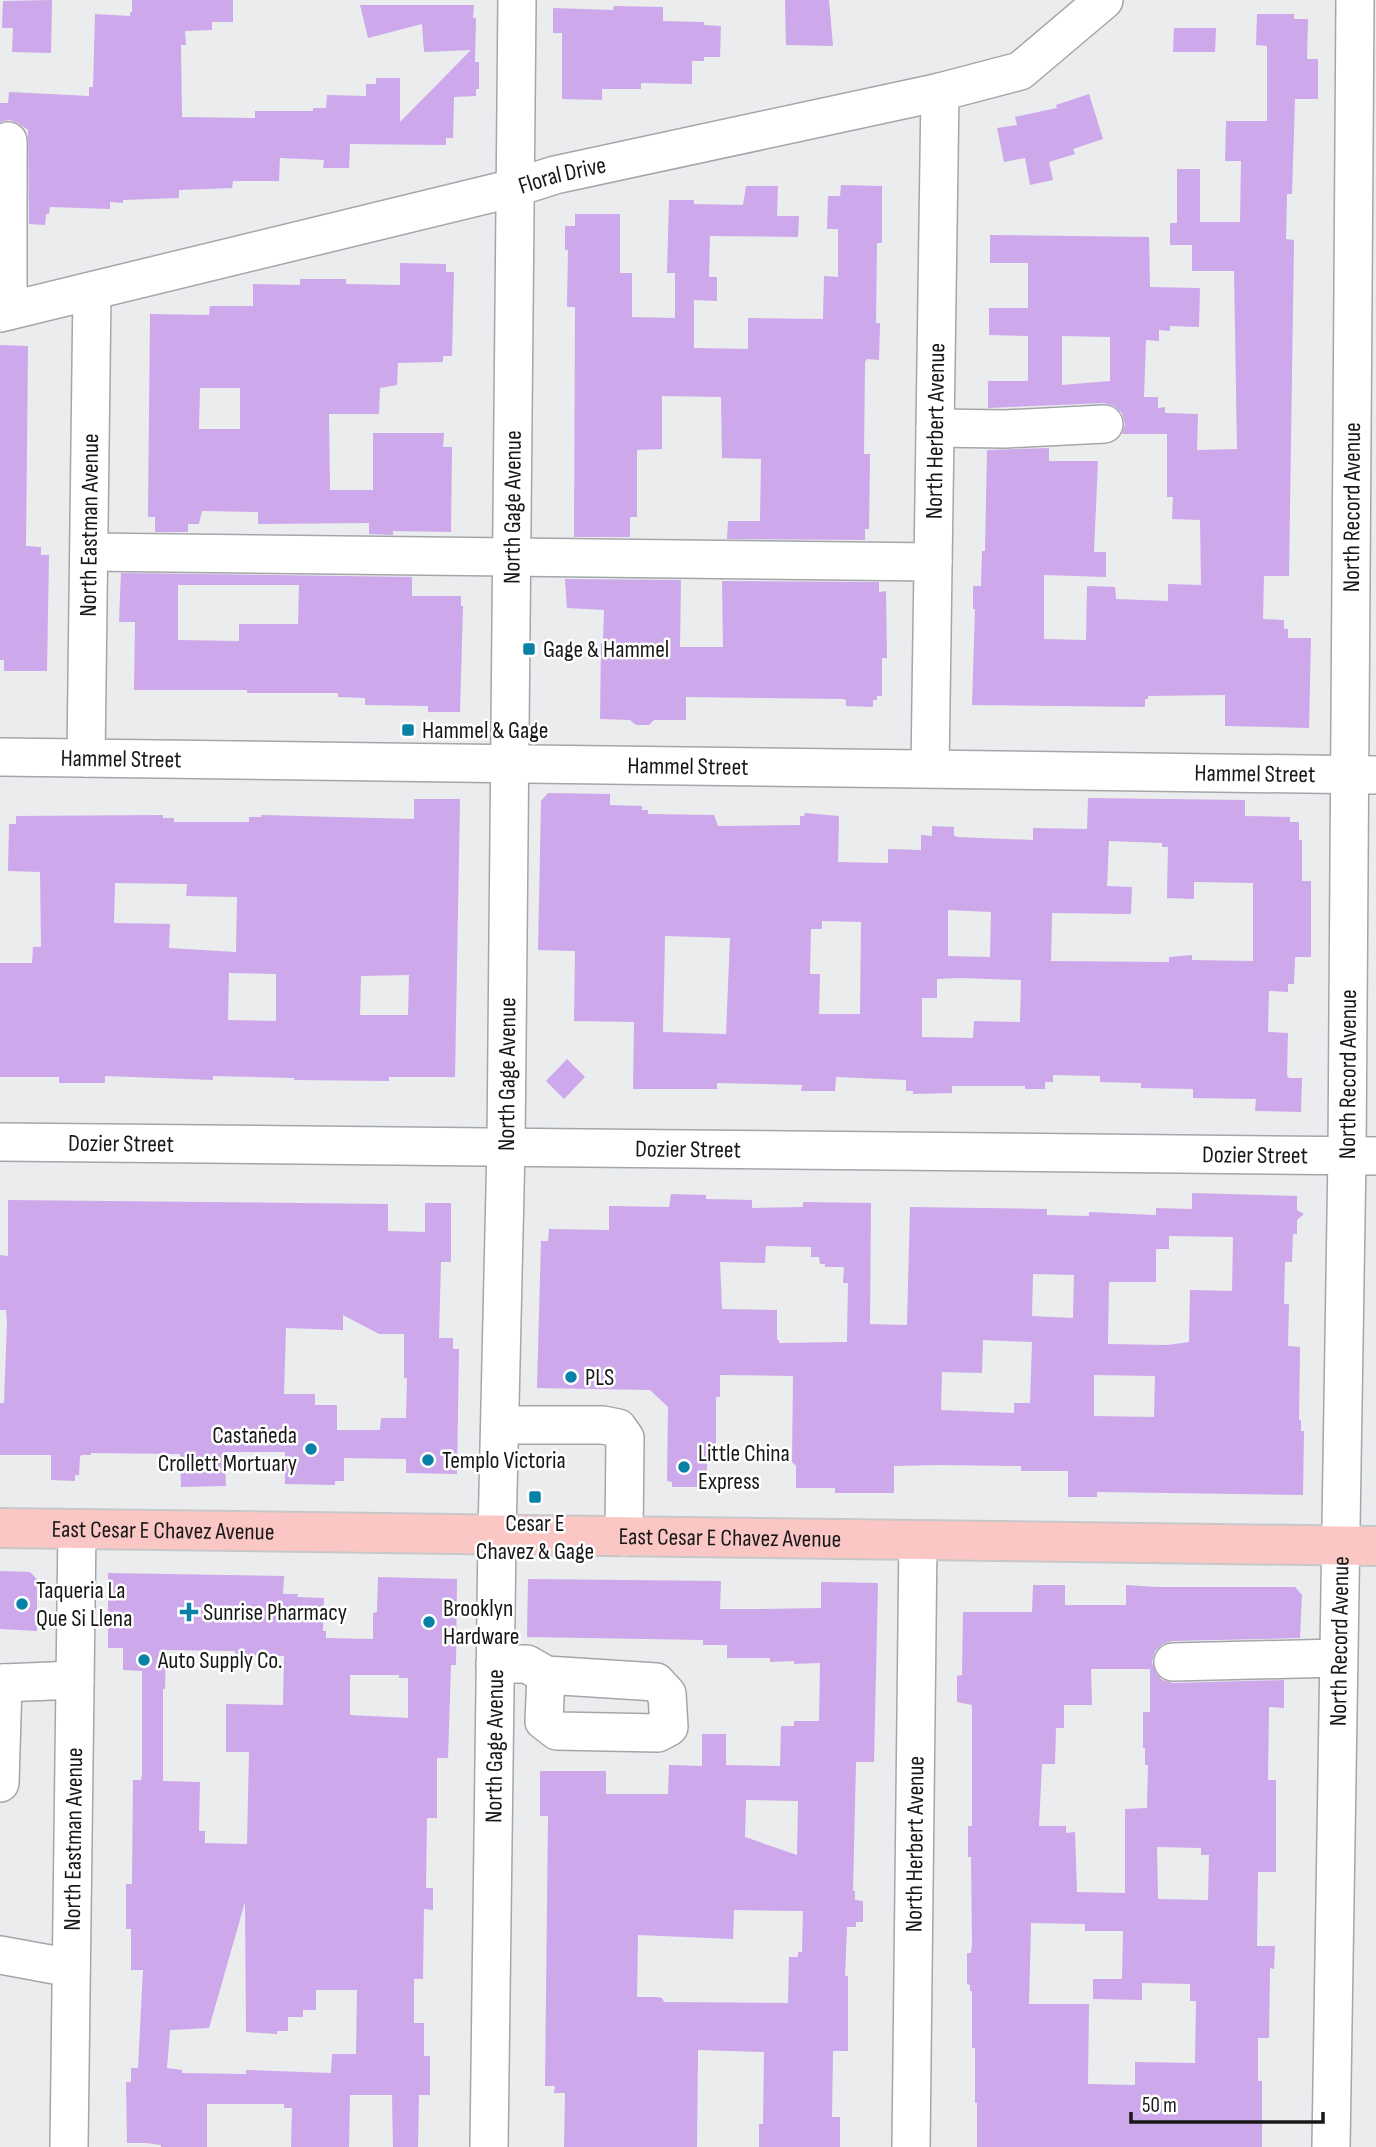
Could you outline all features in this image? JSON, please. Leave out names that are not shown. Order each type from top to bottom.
[{"type":"main road","name":"East Cesar E Chavez Avenue","points":[[0,1528],[1358,1546]]},
{"type":"street","name":"North Gage Avenue","points":[[489,2147],[497,1535],[506,1146],[517,0]]},
{"type":"street","name":"Floral Drive","points":[[4,312],[514,188],[555,175],[940,92],[1020,71],[1104,0]]},
{"type":"street","name":"North Record Avenue","points":[[1331,2147],[1338,1658],[1358,1546],[1364,492],[1355,0]]},
{"type":"street","name":"North Herbert Avenue","points":[[930,769],[940,92]]},
{"type":"street","points":[[4,312],[8,141]]},
{"type":"street","name":"North Eastman Avenue","points":[[86,758],[92,291]]},
{"type":"street","points":[[935,428],[1005,429],[1104,424]]},
{"type":"street","points":[[89,552],[933,562]]},
{"type":"street","name":"Hammel Street","points":[[0,757],[1363,775]]},
{"type":"street","name":"Dozier Street","points":[[0,1142],[1362,1156]]},
{"type":"street","points":[[500,1425],[603,1425],[618,1428],[625,1438],[624,1537]]},
{"type":"street","name":"North Eastman Avenue","points":[[69,2147],[77,1530]]},
{"type":"street","name":"North Herbert Avenue","points":[[911,2147],[918,1540]]},
{"type":"street","points":[[1172,1662],[1338,1658]]},
{"type":"street","points":[[495,1664],[527,1664],[546,1675]]},
{"type":"street","points":[[0,1783],[2,1684],[75,1681]]},
{"type":"street","points":[[0,1955],[71,1968]]},
{"type":"building","points":[[52,0],[51,53],[12,52],[13,28],[2,28],[3,1]]},
{"type":"building","points":[[132,0],[233,0],[233,22],[212,22],[212,30],[185,31],[186,45],[181,45],[182,117],[255,118],[255,111],[313,111],[313,108],[326,108],[327,95],[366,96],[366,84],[376,84],[376,78],[400,78],[400,122],[471,50],[424,52],[422,24],[368,38],[360,5],[474,5],[475,62],[479,62],[479,89],[476,89],[476,96],[454,97],[453,138],[446,138],[446,145],[350,144],[349,168],[323,168],[324,160],[280,158],[279,181],[233,181],[232,188],[179,190],[179,198],[110,202],[110,209],[50,207],[45,225],[29,224],[28,130],[9,120],[0,122],[0,103],[8,103],[9,92],[89,96],[89,87],[93,87],[95,14],[130,16]]},
{"type":"building","points":[[785,0],[829,0],[833,46],[786,45]]},
{"type":"building","points":[[614,6],[663,7],[663,21],[704,22],[704,25],[721,26],[720,57],[704,57],[704,61],[692,61],[692,84],[641,83],[641,89],[602,89],[602,100],[562,99],[562,33],[553,33],[553,8],[613,10]]},
{"type":"building","points":[[1257,14],[1294,14],[1294,19],[1308,19],[1307,59],[1318,59],[1318,99],[1295,99],[1292,194],[1287,194],[1286,239],[1294,240],[1289,576],[1264,576],[1263,619],[1284,620],[1288,638],[1311,638],[1309,728],[1225,726],[1225,695],[1148,696],[1148,699],[1145,699],[1145,707],[972,705],[975,609],[973,586],[981,586],[982,551],[985,551],[987,450],[1049,448],[1049,461],[1098,461],[1094,552],[1106,552],[1106,577],[1044,575],[1044,639],[1086,640],[1087,586],[1115,587],[1116,599],[1168,601],[1168,584],[1201,585],[1200,520],[1172,519],[1173,497],[1167,497],[1167,434],[1122,434],[1125,424],[1122,413],[1114,406],[1104,403],[988,408],[988,381],[1028,381],[1028,336],[989,335],[989,308],[1028,308],[1028,263],[990,263],[990,235],[1149,237],[1150,287],[1200,288],[1199,327],[1170,326],[1170,331],[1159,330],[1159,341],[1146,340],[1144,397],[1158,397],[1158,408],[1165,407],[1165,413],[1198,414],[1197,450],[1237,449],[1234,271],[1192,271],[1192,245],[1170,245],[1170,223],[1177,223],[1177,169],[1200,169],[1200,222],[1240,222],[1241,161],[1225,161],[1226,121],[1267,121],[1267,46],[1256,45]],"holes":[[[1062,336],[1110,337],[1110,381],[1062,385]]]},
{"type":"building","points":[[1174,28],[1216,28],[1215,52],[1173,52]]},
{"type":"building","points":[[1089,94],[1103,139],[1073,149],[1075,154],[1049,162],[1053,180],[1030,185],[1025,158],[1004,162],[997,128],[1017,125],[1015,117],[1057,108],[1056,105]]},
{"type":"building","points":[[841,185],[882,186],[882,243],[877,243],[876,323],[880,323],[879,360],[867,359],[865,362],[864,454],[870,454],[869,529],[865,529],[865,540],[727,539],[728,521],[760,521],[761,459],[722,458],[721,397],[662,396],[662,449],[637,450],[637,517],[630,517],[630,537],[574,537],[575,307],[567,307],[568,250],[565,250],[565,226],[575,226],[575,214],[620,214],[620,273],[632,273],[632,317],[675,318],[675,273],[667,273],[669,200],[694,200],[694,204],[743,205],[746,186],[778,186],[777,216],[799,216],[798,237],[710,236],[709,277],[717,277],[717,301],[694,300],[694,348],[748,349],[748,318],[823,319],[824,276],[838,277],[838,229],[827,229],[828,196],[840,196]]},
{"type":"building","points":[[400,263],[446,264],[446,272],[454,272],[452,356],[443,356],[443,362],[398,363],[397,385],[380,388],[379,414],[329,414],[330,490],[373,490],[373,433],[444,433],[443,447],[452,447],[451,532],[393,531],[393,535],[369,534],[369,523],[258,524],[258,512],[202,511],[199,524],[188,524],[188,532],[155,532],[155,517],[148,517],[150,314],[209,315],[210,306],[253,306],[253,284],[300,285],[300,279],[346,279],[346,284],[400,285]],"holes":[[[200,388],[240,388],[240,429],[199,429]]]},
{"type":"building","points":[[0,345],[28,346],[26,546],[41,547],[41,555],[49,555],[47,671],[4,671],[4,660],[0,660]]},
{"type":"building","points":[[121,573],[412,577],[412,596],[461,596],[460,712],[428,712],[428,706],[365,705],[365,698],[338,697],[338,693],[134,690],[135,622],[119,622]],"holes":[[[178,585],[299,585],[298,624],[239,624],[239,641],[178,640]]]},
{"type":"building","points":[[565,579],[681,580],[680,647],[723,647],[722,581],[879,582],[879,592],[886,591],[887,658],[882,658],[882,696],[873,700],[873,707],[846,706],[846,700],[843,699],[686,697],[686,720],[654,720],[649,725],[636,725],[630,720],[600,719],[604,610],[567,608]]},
{"type":"building","points":[[548,793],[610,794],[610,805],[642,806],[642,810],[648,810],[648,814],[714,815],[718,826],[800,825],[800,816],[805,813],[839,816],[838,862],[888,863],[888,849],[921,850],[921,835],[932,836],[932,826],[954,827],[954,836],[958,837],[1033,840],[1033,828],[1087,829],[1088,798],[1245,800],[1245,816],[1290,817],[1290,822],[1299,822],[1302,881],[1311,881],[1311,957],[1295,957],[1294,984],[1288,984],[1288,992],[1269,991],[1268,1032],[1288,1033],[1287,1075],[1289,1078],[1302,1078],[1301,1112],[1255,1111],[1256,1099],[1193,1098],[1193,1089],[1141,1088],[1141,1083],[1100,1082],[1100,1076],[1053,1075],[1053,1082],[1045,1082],[1045,1089],[1025,1089],[1025,1086],[952,1086],[952,1093],[913,1094],[913,1091],[906,1091],[906,1080],[836,1077],[835,1091],[801,1091],[802,1085],[717,1083],[717,1089],[633,1089],[634,1022],[574,1021],[575,951],[538,950],[541,801]],"holes":[[[1109,841],[1162,843],[1162,847],[1168,847],[1167,898],[1194,899],[1194,882],[1253,883],[1253,961],[1192,960],[1192,955],[1169,957],[1169,962],[1051,961],[1052,913],[1131,914],[1132,887],[1107,886]],[[948,910],[991,912],[990,957],[948,956]],[[822,921],[861,922],[860,1014],[819,1014],[820,974],[810,974],[811,929],[822,929]],[[665,936],[730,938],[726,1034],[663,1032]],[[937,979],[1021,980],[1020,1022],[974,1021],[973,1038],[922,1037],[922,998],[937,998]]]},
{"type":"building","points":[[414,799],[460,799],[455,1077],[389,1077],[389,1081],[105,1076],[105,1083],[59,1083],[59,1077],[0,1077],[0,963],[32,963],[33,947],[41,947],[40,872],[8,871],[9,824],[16,824],[16,816],[163,815],[163,818],[174,818],[174,822],[249,822],[249,817],[261,815],[414,819]],"holes":[[[115,883],[187,884],[186,896],[237,897],[236,952],[169,948],[170,924],[114,923]],[[229,973],[276,974],[276,1021],[228,1020]],[[409,975],[408,1015],[360,1015],[361,976]]]},
{"type":"building","points":[[567,1059],[585,1077],[564,1099],[546,1081]]},
{"type":"building","points":[[1192,1193],[1297,1196],[1297,1210],[1304,1214],[1297,1220],[1297,1234],[1293,1234],[1292,1262],[1285,1262],[1284,1304],[1289,1304],[1288,1346],[1300,1347],[1299,1420],[1301,1431],[1304,1431],[1303,1495],[1097,1492],[1097,1497],[1068,1497],[1068,1471],[1021,1471],[1021,1466],[894,1466],[894,1493],[835,1493],[835,1488],[796,1488],[796,1466],[792,1462],[793,1376],[720,1375],[720,1397],[716,1397],[716,1444],[713,1444],[713,1463],[707,1463],[707,1487],[672,1487],[672,1482],[667,1481],[668,1407],[650,1390],[537,1388],[541,1241],[548,1241],[549,1229],[609,1230],[609,1206],[669,1207],[671,1194],[706,1195],[706,1199],[752,1200],[752,1208],[803,1207],[803,1202],[871,1203],[870,1324],[907,1325],[910,1207],[1047,1209],[1047,1215],[1089,1216],[1089,1212],[1156,1215],[1156,1208],[1192,1209]],"holes":[[[1169,1236],[1233,1237],[1232,1291],[1190,1290],[1189,1342],[1167,1345],[1108,1344],[1109,1282],[1156,1282],[1156,1249],[1169,1249]],[[766,1246],[811,1247],[811,1257],[819,1257],[820,1264],[825,1264],[825,1267],[844,1267],[843,1283],[848,1283],[847,1342],[779,1343],[777,1310],[722,1309],[720,1262],[765,1263]],[[1033,1274],[1074,1275],[1073,1318],[1032,1316]],[[983,1340],[1032,1342],[1030,1403],[1014,1403],[1014,1413],[941,1410],[942,1372],[982,1373]],[[1094,1375],[1155,1376],[1154,1417],[1094,1416]]]},
{"type":"building","points":[[8,1200],[388,1204],[388,1231],[425,1232],[425,1203],[451,1203],[451,1262],[441,1262],[439,1338],[453,1338],[453,1349],[459,1349],[457,1474],[406,1473],[406,1459],[344,1458],[344,1481],[335,1481],[335,1485],[285,1484],[285,1452],[227,1452],[226,1486],[181,1487],[180,1454],[91,1453],[80,1456],[79,1475],[75,1475],[75,1481],[51,1480],[51,1455],[0,1455],[0,1403],[4,1403],[7,1323],[6,1310],[0,1310],[0,1255],[8,1256]],"holes":[[[343,1315],[379,1334],[404,1334],[406,1418],[381,1418],[380,1430],[337,1430],[337,1405],[315,1405],[315,1394],[284,1394],[286,1328],[343,1330]]]},
{"type":"building","points":[[0,1571],[30,1572],[37,1579],[37,1631],[0,1629]]},
{"type":"building","points":[[108,1573],[284,1576],[283,1594],[324,1598],[323,1631],[326,1631],[326,1638],[373,1639],[378,1577],[457,1579],[456,1665],[451,1665],[448,1758],[437,1758],[437,1818],[427,1818],[426,1888],[433,1888],[433,1910],[424,1909],[423,1979],[414,1979],[414,2023],[424,2023],[424,2056],[430,2056],[430,2095],[419,2095],[418,2147],[393,2147],[392,2095],[350,2095],[349,2147],[291,2147],[292,2108],[284,2108],[284,2104],[207,2104],[207,2147],[161,2147],[146,2143],[127,2143],[126,2082],[131,2082],[131,2068],[138,2068],[143,1970],[131,1970],[131,1929],[126,1929],[126,1884],[132,1884],[133,1780],[141,1780],[142,1775],[142,1671],[123,1670],[123,1648],[108,1648]],"holes":[[[166,1650],[235,1651],[235,1655],[284,1656],[283,1705],[226,1704],[226,1752],[249,1752],[247,1844],[205,1843],[205,1831],[199,1831],[200,1782],[163,1781]],[[350,1675],[399,1675],[399,1678],[408,1678],[408,1718],[350,1715]],[[245,1902],[246,2032],[277,2034],[277,2031],[288,2031],[288,2017],[303,2017],[303,2010],[316,2010],[316,1990],[357,1990],[356,2054],[332,2054],[331,2073],[246,2070],[246,2074],[182,2073],[182,2070],[167,2068],[170,2030],[209,2028]]]},
{"type":"building","points":[[528,1579],[721,1581],[720,1609],[821,1608],[821,1582],[878,1583],[874,1762],[856,1762],[853,1891],[855,1900],[863,1901],[863,1922],[856,1922],[856,1927],[847,1927],[845,1976],[848,1976],[848,2051],[833,2051],[832,2117],[840,2117],[840,2147],[759,2147],[759,2124],[763,2124],[764,2052],[698,2050],[697,2147],[564,2147],[565,2093],[554,2093],[555,2086],[545,2086],[548,1816],[540,1816],[540,1771],[606,1771],[606,1794],[668,1794],[669,1765],[702,1766],[702,1734],[726,1734],[726,1765],[780,1766],[781,1726],[794,1726],[794,1721],[819,1721],[820,1663],[794,1664],[794,1661],[770,1662],[770,1658],[727,1658],[727,1645],[703,1645],[703,1640],[527,1637]],"holes":[[[746,1800],[798,1801],[797,1855],[745,1837]],[[734,1910],[803,1911],[802,1952],[798,1952],[798,1957],[789,1957],[788,2003],[664,2002],[657,1997],[637,1997],[638,1935],[733,1939]]]},
{"type":"building","points":[[1033,1585],[1065,1585],[1065,1605],[1126,1605],[1126,1585],[1295,1587],[1302,1595],[1300,1638],[1172,1641],[1155,1651],[1152,1662],[1162,1680],[1173,1683],[1284,1680],[1284,1708],[1269,1707],[1268,1780],[1276,1780],[1276,1872],[1258,1872],[1257,1946],[1275,1946],[1274,1969],[1270,1968],[1269,2038],[1258,2038],[1258,2081],[1262,2081],[1262,2147],[977,2147],[972,1991],[967,1984],[967,1953],[971,1953],[972,1945],[968,1826],[972,1826],[972,1705],[957,1702],[957,1676],[962,1675],[963,1612],[1032,1612]],"holes":[[[1091,1669],[1150,1669],[1150,1712],[1143,1712],[1143,1748],[1145,1765],[1148,1765],[1147,1808],[1125,1809],[1125,1893],[1077,1892],[1075,1832],[1066,1833],[1066,1826],[1039,1826],[1042,1764],[1055,1764],[1056,1728],[1064,1728],[1064,1705],[1092,1705]],[[1157,1847],[1201,1848],[1201,1855],[1209,1855],[1208,1900],[1158,1899]],[[1031,1923],[1085,1924],[1085,1931],[1123,1931],[1122,1979],[1093,1979],[1093,1999],[1142,2000],[1142,1983],[1190,1984],[1190,2001],[1196,2001],[1195,2063],[1135,2062],[1135,2085],[1088,2084],[1089,2004],[1029,2004]]]},
{"type":"place","name":"Gage & Hammel","points":[[529,649]]},
{"type":"place","name":"Hammel & Gage","points":[[408,730]]},
{"type":"place","name":"PLS","points":[[571,1377]]},
{"type":"place","name":"Castañeda Crollett Mortuary","points":[[311,1449]]},
{"type":"place","name":"Templo Victoria","points":[[428,1460]]},
{"type":"place","name":"Little China Express","points":[[684,1467]]},
{"type":"place","name":"Cesar E Chavez & Gage","points":[[535,1497]]},
{"type":"place","name":"Taqueria La Que Si Llena","points":[[22,1604]]},
{"type":"place","name":"Sunrise Pharmacy","points":[[189,1612]]},
{"type":"place","name":"Brooklyn Hardware","points":[[429,1622]]},
{"type":"place","name":"Auto Supply Co.","points":[[144,1660]]}]
